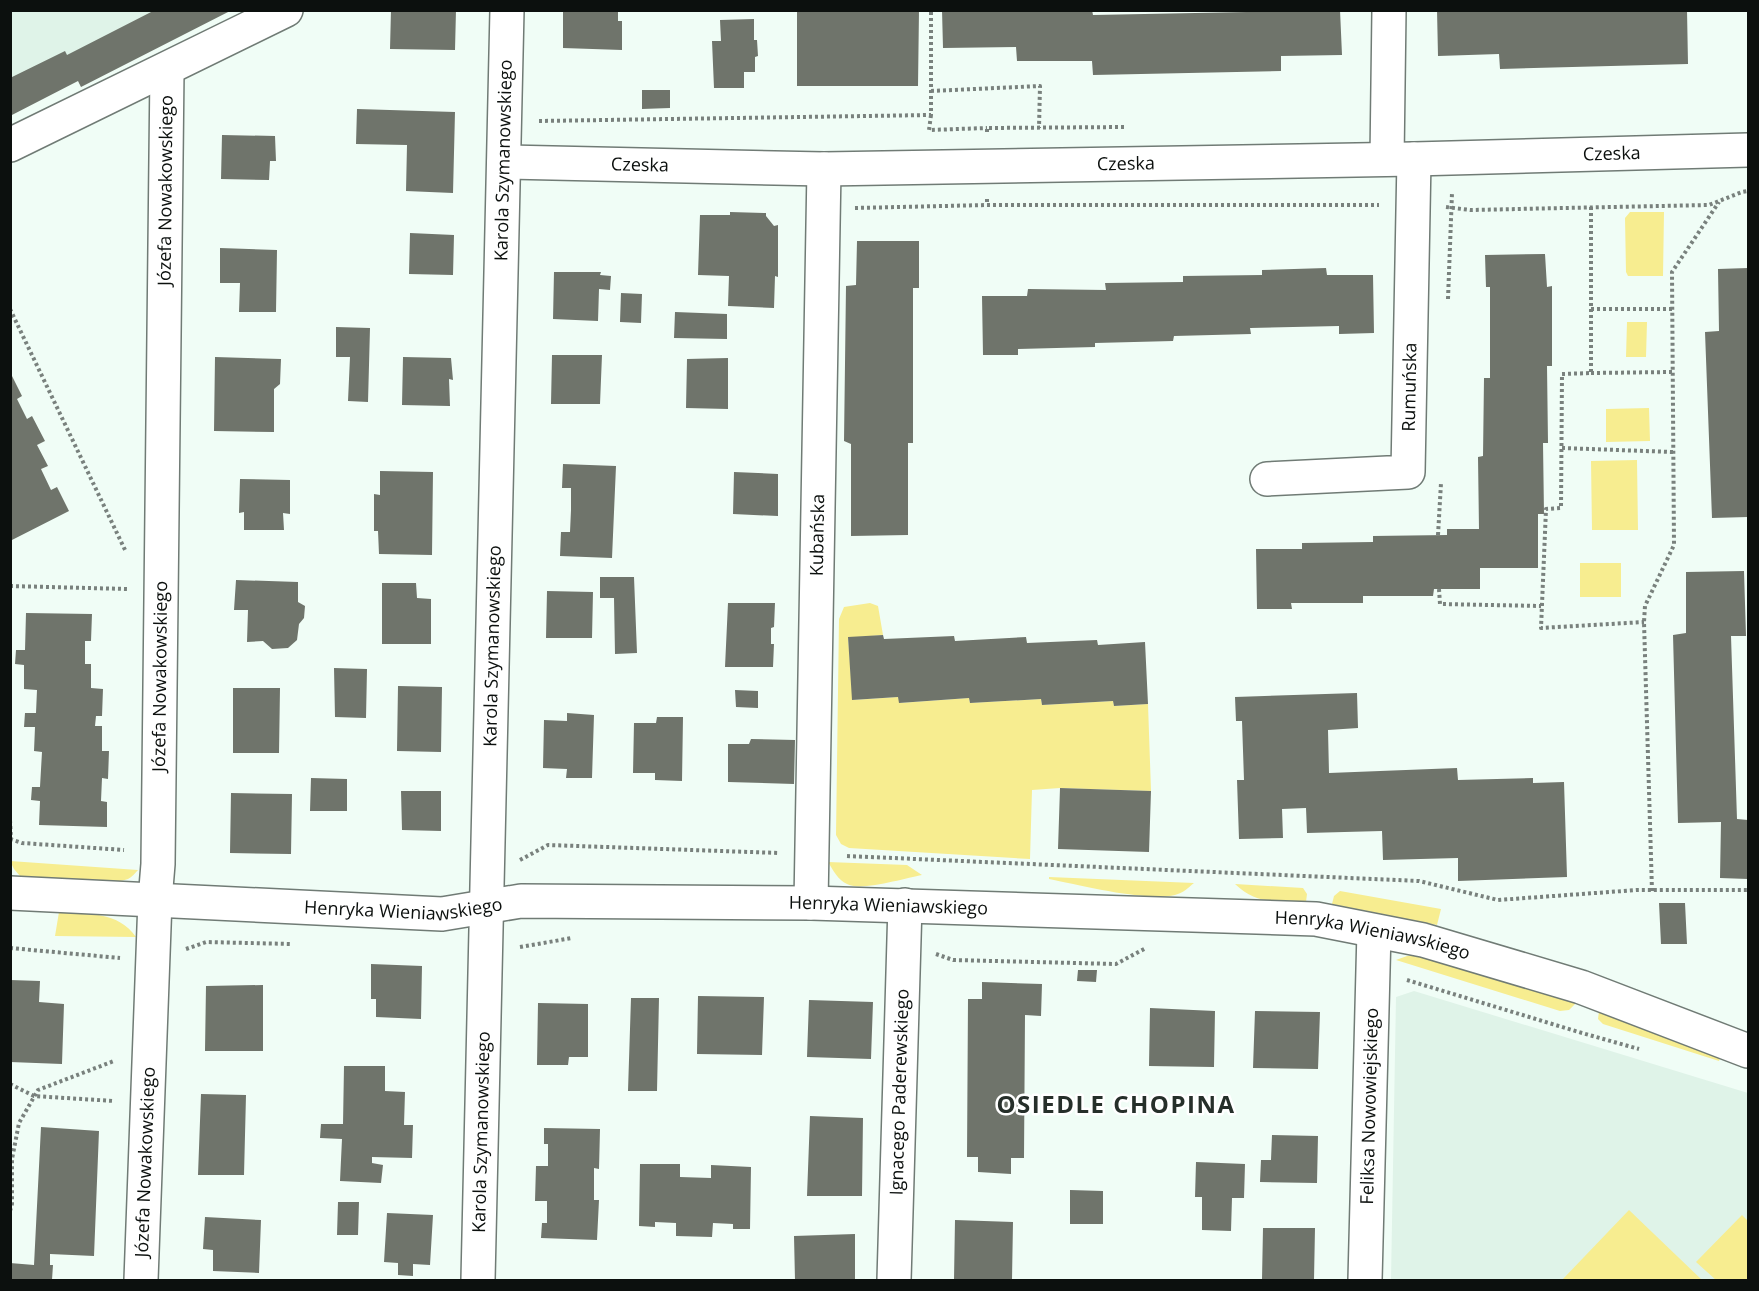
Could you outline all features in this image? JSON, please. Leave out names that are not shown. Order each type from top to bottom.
[{"type":"street","points":[[10,145],[286,10]]},
{"type":"street","name":"Karola Szymanowskiego","points":[[478,1281],[507,10]]},
{"type":"street","name":"Rumuńska","points":[[1267,479],[1408,472],[1400,159],[1389,10]]},
{"type":"street","name":"Józefa Nowakowskiego","points":[[141,1281],[158,864],[167,70]]},
{"type":"street","name":"Czeska","points":[[504,162],[824,169],[1400,159],[1749,150]]},
{"type":"street","name":"Kubańska","points":[[811,903],[824,169]]},
{"type":"street","name":"Henryka Wieniawskiego","points":[[10,893],[442,914],[521,901],[905,905],[1316,919],[1423,940],[1581,987],[1749,1051]]},
{"type":"street","name":"Ignacego Paderewskiego","points":[[894,1281],[905,905]]},
{"type":"street","name":"Feliksa Nowowiejskiego","points":[[1365,1281],[1374,931]]},
{"type":"path","points":[[931,10],[929,130],[987,128]]},
{"type":"path","points":[[931,91],[1040,86],[1039,128]]},
{"type":"path","points":[[533,121],[931,115]]},
{"type":"path","points":[[1652,891],[1644,622],[1645,606],[1674,545],[1672,272],[1719,202]]},
{"type":"path","points":[[1591,207],[1591,373]]},
{"type":"path","points":[[10,309],[129,559]]},
{"type":"path","points":[[1591,309],[1672,309]]},
{"type":"path","points":[[1644,622],[1541,628],[1546,509],[1562,508],[1562,374],[1672,372]]},
{"type":"path","points":[[1562,448],[1673,452]]},
{"type":"path","points":[[10,586],[128,590]]},
{"type":"path","points":[[1438,589],[1440,604],[1541,606]]},
{"type":"path","points":[[10,820],[11,839]]},
{"type":"path","points":[[10,1211],[12,1159],[19,1123],[38,1090],[122,1058]]},
{"type":"path","points":[[10,1084],[34,1096],[118,1102]]},
{"type":"shaded area","points":[[11,10],[169,11],[11,105]]},
{"type":"shaded area","points":[[1630,212],[1664,212],[1663,276],[1628,276],[1625,218]]},
{"type":"shaded area","points":[[1627,322],[1647,322],[1646,357],[1626,357]]},
{"type":"shaded area","points":[[1649,408],[1650,441],[1606,442],[1606,409]]},
{"type":"shaded area","points":[[1637,460],[1638,530],[1592,530],[1591,461]]},
{"type":"shaded area","points":[[1580,563],[1621,563],[1621,597],[1580,597]]},
{"type":"shaded area","points":[[870,603],[878,606],[883,635],[848,638],[853,700],[898,697],[900,703],[969,698],[970,703],[1041,699],[1042,705],[1113,701],[1114,706],[1148,704],[1151,791],[1060,788],[1032,790],[1030,859],[849,848],[841,844],[836,835],[839,619],[844,607]]},
{"type":"shaded area","points":[[10,861],[138,870],[128,879],[118,881],[76,881],[20,876]]},
{"type":"shaded area","points":[[828,862],[907,865],[922,875],[883,884],[853,886],[841,880]]},
{"type":"shaded area","points":[[1049,877],[1194,883],[1183,892],[1163,897],[1095,889],[1049,879]]},
{"type":"shaded area","points":[[1235,884],[1303,888],[1307,894],[1306,902],[1259,899]]},
{"type":"shaded area","points":[[1340,891],[1441,909],[1437,925],[1332,904],[1334,896]]},
{"type":"shaded area","points":[[59,912],[111,918],[120,922],[136,937],[55,936]]},
{"type":"shaded area","points":[[1418,955],[1489,974],[1576,1003],[1569,1010],[1560,1011],[1396,960]]},
{"type":"shaded area","points":[[1414,991],[1748,1093],[1748,1280],[1391,1280],[1396,997]]},
{"type":"shaded area","points":[[1599,1011],[1721,1054],[1719,1061],[1603,1024],[1598,1019]]},
{"type":"shaded area","points":[[1629,1210],[1702,1280],[1562,1280]]},
{"type":"shaded area","points":[[1742,1215],[1748,1221],[1748,1280],[1716,1280],[1696,1262]]},
{"type":"building","points":[[155,10],[232,10],[81,87],[78,81],[10,116],[10,78],[65,51],[67,55]]},
{"type":"building","points":[[391,10],[456,10],[455,50],[390,49]]},
{"type":"building","points":[[563,10],[618,10],[618,21],[622,21],[622,50],[563,48]]},
{"type":"building","points":[[797,10],[919,10],[918,86],[797,86]]},
{"type":"building","points":[[942,10],[1092,10],[1093,15],[1340,10],[1342,55],[1281,56],[1281,71],[1093,75],[1092,61],[1017,61],[1016,47],[943,48]]},
{"type":"building","points":[[1437,10],[1687,10],[1688,64],[1500,69],[1499,54],[1438,56]]},
{"type":"building","points":[[754,19],[754,40],[757,40],[758,56],[755,57],[755,72],[744,72],[744,88],[714,88],[712,41],[721,41],[720,20]]},
{"type":"building","points":[[642,90],[670,90],[670,108],[642,109]]},
{"type":"building","points":[[357,109],[455,112],[453,193],[406,191],[407,145],[356,144]]},
{"type":"building","points":[[222,135],[275,136],[276,161],[270,161],[269,180],[221,179]]},
{"type":"building","points":[[730,212],[766,213],[774,226],[778,225],[778,277],[775,276],[774,308],[728,306],[729,276],[698,275],[700,215],[730,215]]},
{"type":"building","points":[[410,233],[454,235],[453,275],[409,274]]},
{"type":"building","points":[[857,241],[919,241],[919,288],[913,288],[913,443],[908,443],[908,535],[851,536],[851,444],[844,441],[846,286],[856,285]]},
{"type":"building","points":[[220,248],[277,250],[276,312],[239,312],[240,283],[220,283]]},
{"type":"building","points":[[1545,254],[1547,287],[1552,286],[1552,366],[1547,366],[1548,443],[1543,443],[1544,514],[1538,514],[1538,568],[1480,568],[1480,589],[1434,589],[1433,596],[1363,596],[1363,603],[1291,603],[1292,609],[1257,609],[1256,549],[1302,549],[1302,543],[1373,542],[1373,536],[1447,535],[1447,529],[1479,529],[1478,457],[1483,456],[1484,378],[1490,378],[1490,287],[1486,287],[1485,255]]},
{"type":"building","points":[[1326,268],[1327,275],[1373,275],[1374,333],[1339,334],[1339,326],[1250,328],[1251,334],[1174,336],[1173,341],[1095,343],[1095,347],[1018,349],[1018,355],[983,355],[982,296],[1027,296],[1028,289],[1106,290],[1105,283],[1183,282],[1183,276],[1262,275],[1262,270]]},
{"type":"building","points":[[1748,268],[1748,517],[1712,518],[1705,332],[1719,331],[1718,269]]},
{"type":"building","points":[[554,272],[601,272],[600,275],[611,276],[610,290],[599,289],[598,321],[553,319]]},
{"type":"building","points":[[621,293],[642,294],[641,323],[620,322]]},
{"type":"building","points":[[675,312],[727,314],[727,339],[674,338]]},
{"type":"building","points":[[336,327],[370,328],[368,402],[348,401],[350,357],[336,357]]},
{"type":"building","points":[[552,355],[602,355],[600,404],[551,404]]},
{"type":"building","points":[[215,357],[281,359],[280,384],[274,389],[274,432],[214,431]]},
{"type":"building","points":[[403,357],[451,358],[453,380],[449,379],[450,406],[402,405]]},
{"type":"building","points":[[728,358],[728,409],[686,408],[687,359]]},
{"type":"building","points":[[10,372],[22,396],[17,399],[27,419],[32,416],[45,441],[37,445],[48,466],[41,469],[51,490],[57,487],[69,511],[10,541]]},
{"type":"building","points":[[563,464],[616,466],[612,558],[560,556],[561,532],[570,532],[571,510],[571,488],[562,488]]},
{"type":"building","points":[[380,471],[433,472],[432,555],[379,554],[378,531],[374,531],[374,494],[380,495]]},
{"type":"building","points":[[734,472],[778,474],[778,516],[733,514]]},
{"type":"building","points":[[240,479],[290,480],[290,514],[283,513],[284,530],[244,530],[244,512],[239,513]]},
{"type":"building","points":[[1744,571],[1746,636],[1731,636],[1737,819],[1748,820],[1748,879],[1720,878],[1721,822],[1678,823],[1673,635],[1686,633],[1686,572]]},
{"type":"building","points":[[600,577],[634,577],[637,653],[615,654],[614,598],[600,598]]},
{"type":"building","points":[[236,580],[298,582],[298,602],[305,606],[304,618],[299,624],[297,640],[288,648],[272,649],[263,641],[247,642],[248,610],[234,610]]},
{"type":"building","points":[[382,583],[416,583],[417,598],[431,599],[431,644],[382,644]]},
{"type":"building","points":[[547,591],[593,592],[592,638],[546,638]]},
{"type":"building","points":[[728,603],[775,603],[774,627],[771,628],[771,644],[774,644],[773,667],[725,667]]},
{"type":"building","points":[[26,613],[92,614],[91,641],[85,641],[85,664],[91,664],[91,688],[103,689],[102,716],[96,716],[95,726],[102,726],[102,751],[109,751],[108,779],[102,778],[101,801],[107,802],[107,827],[39,825],[40,801],[31,800],[32,787],[40,787],[42,752],[34,751],[35,727],[24,727],[25,713],[36,713],[37,690],[24,689],[24,665],[15,664],[16,650],[25,650]]},
{"type":"building","points":[[883,635],[884,639],[954,636],[955,641],[1026,637],[1027,643],[1097,640],[1098,645],[1145,642],[1148,704],[1114,706],[1113,701],[1042,705],[1041,699],[970,703],[969,698],[899,703],[898,697],[852,700],[848,637]]},
{"type":"building","points":[[334,668],[367,669],[366,718],[335,717]]},
{"type":"building","points":[[398,686],[442,687],[441,752],[397,751]]},
{"type":"building","points":[[233,688],[280,688],[279,753],[233,753]]},
{"type":"building","points":[[735,690],[758,691],[758,708],[736,707]]},
{"type":"building","points":[[1357,693],[1358,728],[1328,730],[1329,773],[1457,768],[1458,780],[1533,778],[1533,783],[1564,782],[1567,877],[1458,881],[1458,858],[1383,860],[1382,831],[1307,833],[1306,808],[1282,809],[1283,838],[1239,839],[1237,780],[1244,780],[1242,721],[1236,721],[1235,697]]},
{"type":"building","points":[[567,713],[594,715],[592,778],[566,778],[567,769],[543,768],[544,720],[567,721]]},
{"type":"building","points":[[657,717],[683,717],[682,781],[655,780],[655,773],[633,773],[634,723],[656,723]]},
{"type":"building","points":[[751,739],[795,740],[794,784],[728,782],[728,744],[749,744]]},
{"type":"building","points":[[311,778],[347,779],[347,811],[310,811]]},
{"type":"building","points":[[1060,788],[1151,791],[1149,852],[1058,849]]},
{"type":"building","points":[[401,791],[441,791],[441,831],[402,830]]},
{"type":"building","points":[[231,793],[292,794],[291,854],[230,853]]},
{"type":"building","points":[[1659,903],[1685,903],[1687,944],[1661,944]]},
{"type":"building","points":[[371,964],[422,966],[421,1019],[376,1017],[376,999],[371,999]]},
{"type":"building","points":[[1078,970],[1097,970],[1096,982],[1077,981]]},
{"type":"building","points":[[10,980],[40,981],[39,1002],[64,1004],[62,1064],[10,1062]]},
{"type":"building","points":[[982,982],[1042,984],[1041,1016],[1025,1015],[1024,1158],[1011,1158],[1011,1174],[978,1172],[978,1157],[967,1157],[968,999],[982,999]]},
{"type":"building","points":[[263,985],[263,1051],[205,1051],[206,986]]},
{"type":"building","points":[[698,996],[764,997],[762,1055],[697,1054]]},
{"type":"building","points":[[631,998],[659,998],[657,1091],[628,1091]]},
{"type":"building","points":[[809,1000],[873,1002],[871,1059],[807,1057]]},
{"type":"building","points":[[538,1003],[588,1004],[588,1057],[569,1057],[568,1065],[537,1065]]},
{"type":"building","points":[[1150,1008],[1215,1011],[1214,1067],[1149,1066]]},
{"type":"building","points":[[1255,1011],[1320,1012],[1318,1069],[1253,1068]]},
{"type":"building","points":[[344,1066],[385,1066],[385,1091],[405,1092],[404,1125],[413,1125],[412,1158],[372,1157],[372,1163],[383,1165],[381,1183],[340,1181],[342,1139],[320,1138],[321,1124],[343,1124]]},
{"type":"building","points":[[201,1094],[246,1095],[244,1175],[198,1175]]},
{"type":"building","points":[[810,1116],[863,1118],[862,1196],[807,1196]]},
{"type":"building","points":[[41,1127],[99,1131],[94,1256],[50,1254],[50,1265],[53,1265],[52,1280],[10,1280],[10,1263],[34,1265]]},
{"type":"building","points":[[544,1128],[600,1129],[599,1169],[594,1168],[594,1200],[599,1200],[597,1240],[541,1238],[542,1223],[547,1223],[547,1201],[535,1201],[536,1166],[548,1166],[548,1144],[544,1144]]},
{"type":"building","points":[[1272,1135],[1318,1136],[1317,1183],[1260,1182],[1261,1160],[1271,1160]]},
{"type":"building","points":[[1196,1162],[1245,1164],[1244,1198],[1232,1198],[1231,1231],[1202,1230],[1202,1197],[1195,1197]]},
{"type":"building","points":[[640,1164],[680,1164],[680,1177],[711,1178],[711,1165],[751,1167],[750,1229],[733,1229],[733,1224],[713,1223],[712,1237],[676,1236],[676,1223],[655,1222],[655,1227],[639,1226]]},
{"type":"building","points":[[1070,1190],[1103,1191],[1103,1224],[1070,1224]]},
{"type":"building","points":[[338,1202],[359,1202],[358,1235],[337,1235]]},
{"type":"building","points":[[387,1213],[433,1215],[430,1265],[413,1264],[413,1276],[398,1275],[398,1263],[384,1262]]},
{"type":"building","points":[[205,1217],[261,1220],[259,1273],[213,1271],[213,1250],[203,1249]]},
{"type":"building","points":[[955,1220],[1013,1222],[1012,1280],[954,1280]]},
{"type":"building","points":[[1263,1228],[1315,1228],[1314,1280],[1262,1280]]},
{"type":"building","points":[[855,1234],[855,1280],[795,1280],[794,1236]]},
{"type":"district","name":"OSIEDLE CHOPINA","points":[[1116,1105]]}]
